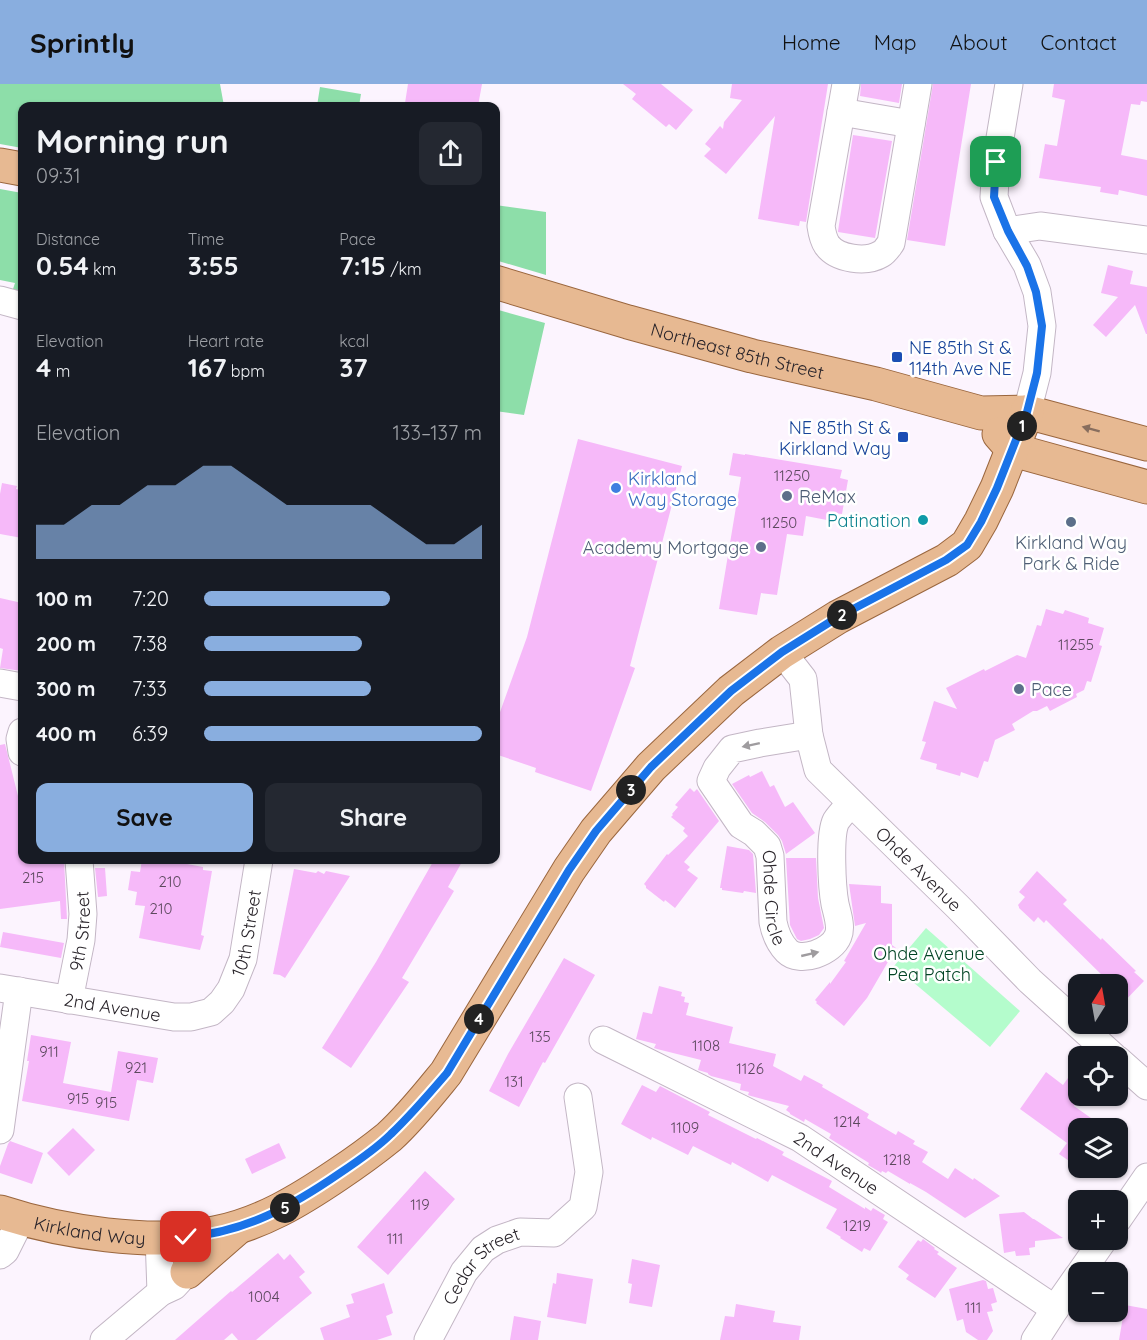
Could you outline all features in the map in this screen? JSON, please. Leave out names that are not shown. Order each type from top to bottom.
[{"type":"main road","points":[[0,165],[18,168]]},
{"type":"main road","name":"Northeast 85th Street","points":[[502,284],[752,356],[876,384],[981,413],[1027,412],[1147,444]]},
{"type":"main road","name":"Kirkland Way","points":[[10,1216],[76,1230],[130,1237],[173,1237],[217,1233],[239,1227],[288,1206],[328,1181],[390,1136],[447,1073],[569,870],[596,831],[651,767],[731,691],[782,652],[838,617],[946,560],[967,545],[997,488],[1027,412]]},
{"type":"main road","points":[[981,413],[1013,450],[1147,487]]},
{"type":"main road","points":[[1013,450],[1036,442],[1057,442],[1147,468]]},
{"type":"main road","points":[[187,1272],[239,1227]]},
{"type":"street","points":[[846,84],[821,226],[828,247],[846,258],[870,259],[883,253],[891,243],[918,84]]},
{"type":"street","points":[[1009,84],[996,162],[994,197],[1008,231],[1027,266],[1036,292],[1042,326],[1037,373],[1027,412]]},
{"type":"street","points":[[841,112],[911,124]]},
{"type":"street","points":[[1008,231],[1040,226],[1147,240]]},
{"type":"street","points":[[0,300],[18,305]]},
{"type":"street","name":"Ohde Avenue","points":[[782,652],[802,679],[809,735],[818,770],[1030,981],[1102,1046]]},
{"type":"street","points":[[0,683],[18,686]]},
{"type":"street","name":"Ohde Circle","points":[[809,735],[760,742],[732,749],[717,768],[711,781],[741,825],[754,833],[766,846],[771,864],[775,932],[786,950],[793,956],[816,955],[830,946],[838,936],[839,926],[833,893],[832,848],[835,823],[850,803]]},
{"type":"street","name":"9th Street","points":[[69,1000],[81,940],[83,914],[79,864]]},
{"type":"street","name":"10th Street","points":[[222,1002],[231,988],[243,959],[258,864]]},
{"type":"street","points":[[0,1130],[9,990]]},
{"type":"street","name":"2nd Avenue","points":[[9,990],[174,1017],[191,1017],[211,1012],[222,1002]]},
{"type":"street","name":"2nd Avenue","points":[[603,1040],[800,1138],[1055,1309]]},
{"type":"street","points":[[1128,1069],[1147,1086]]},
{"type":"street","name":"Cedar Street","points":[[428,1340],[464,1272],[483,1249],[497,1240],[520,1232],[554,1233],[584,1207],[589,1172],[578,1097]]},
{"type":"street","points":[[1128,1205],[1147,1177]]},
{"type":"street","points":[[0,1255],[5,1251],[10,1216]]},
{"type":"street","points":[[104,1340],[161,1292],[174,1287],[187,1272],[188,1250],[173,1237],[161,1292]]},
{"type":"street","points":[[1035,1340],[1068,1290]]},
{"type":"green space","points":[[0,84],[220,84],[223,102],[18,102],[18,147],[0,144]]},
{"type":"green space","points":[[320,87],[361,94],[360,102],[318,102]]},
{"type":"green space","points":[[0,189],[18,192],[18,293],[12,292],[15,283],[0,280]]},
{"type":"green space","points":[[500,206],[546,212],[546,275],[500,261]]},
{"type":"green space","points":[[500,310],[545,323],[524,415],[500,412]]},
{"type":"green space","name":"Ohde Avenue Pea Patch","points":[[926,928],[1020,1011],[990,1047],[894,966]]},
{"type":"building","points":[[408,84],[482,84],[479,102],[405,102]]},
{"type":"building","points":[[623,84],[661,84],[693,110],[676,130],[669,124],[666,127],[632,99],[636,94]]},
{"type":"building","points":[[732,84],[828,84],[806,222],[800,221],[799,226],[758,219],[775,116],[726,174],[704,156],[711,149],[705,144],[720,126],[723,129],[724,122],[742,100],[730,98]]},
{"type":"building","points":[[861,84],[902,84],[899,103],[860,96]]},
{"type":"building","points":[[933,84],[971,84],[945,246],[907,240]]},
{"type":"building","points":[[1054,84],[1147,84],[1147,102],[1141,101],[1140,105],[1131,104],[1121,155],[1147,160],[1147,196],[1119,190],[1118,195],[1100,192],[1101,187],[1039,178],[1045,144],[1057,146],[1065,100],[1052,97]]},
{"type":"building","points":[[853,135],[892,141],[875,238],[838,232]]},
{"type":"building","points":[[1108,265],[1133,271],[1130,284],[1147,287],[1147,334],[1135,305],[1106,337],[1093,325],[1118,297],[1101,293]]},
{"type":"building","points":[[578,439],[682,466],[630,666],[635,668],[591,791],[535,772],[536,768],[500,756],[500,712],[527,637]]},
{"type":"building","points":[[733,453],[842,470],[840,478],[848,480],[842,514],[834,513],[832,521],[806,516],[803,536],[787,534],[777,595],[761,593],[757,615],[719,609],[741,477],[729,475]]},
{"type":"building","points":[[2,483],[17,486],[18,537],[0,534]]},
{"type":"building","points":[[0,598],[18,602],[18,670],[0,668],[3,649],[0,648]]},
{"type":"building","points":[[1046,609],[1063,614],[1065,610],[1089,618],[1088,623],[1104,628],[1099,645],[1102,646],[1091,682],[1087,681],[1084,690],[1076,694],[1077,697],[1050,711],[1047,706],[1033,711],[1012,724],[1015,730],[995,740],[988,762],[984,761],[978,778],[961,772],[960,776],[936,769],[937,764],[920,759],[926,742],[922,741],[934,701],[957,709],[946,688],[1017,655],[1026,658],[1037,625],[1041,626]]},
{"type":"building","points":[[5,744],[18,796],[18,864],[64,864],[67,919],[61,919],[60,901],[0,909],[0,745]]},
{"type":"building","points":[[762,771],[770,787],[774,785],[785,807],[793,802],[815,833],[786,854],[778,835],[752,813],[732,784]]},
{"type":"building","points":[[690,788],[694,792],[697,789],[719,821],[684,862],[690,867],[687,870],[698,878],[675,908],[665,900],[664,902],[644,884],[667,854],[688,836],[683,831],[685,828],[671,817],[678,807],[675,805]]},
{"type":"building","points":[[727,846],[749,850],[753,854],[756,893],[720,888]]},
{"type":"building","points":[[786,858],[816,858],[818,898],[824,928],[819,935],[810,939],[801,941],[797,939],[790,925]]},
{"type":"building","points":[[141,864],[187,864],[212,871],[201,935],[204,936],[200,950],[139,938],[145,906],[135,905],[137,892],[128,890],[131,871],[140,872]]},
{"type":"building","points":[[432,864],[461,864],[448,887],[454,891],[402,978],[409,982],[351,1068],[322,1048],[376,962]]},
{"type":"building","points":[[95,868],[105,868],[107,896],[98,897]]},
{"type":"building","points":[[294,869],[316,873],[318,871],[324,874],[326,871],[350,876],[285,978],[273,974]]},
{"type":"building","points":[[1037,871],[1067,900],[1063,904],[1101,940],[1102,938],[1144,981],[1128,998],[1128,974],[1101,974],[1046,920],[1044,923],[1038,917],[1034,922],[1019,908],[1018,905],[1025,897],[1019,892]]},
{"type":"building","points":[[849,884],[881,886],[881,903],[892,904],[892,945],[896,948],[867,998],[844,1026],[815,1000],[846,962],[844,961],[866,923],[855,926]]},
{"type":"building","points":[[3,932],[64,943],[61,958],[0,947]]},
{"type":"building","points":[[564,958],[595,975],[519,1107],[489,1091]]},
{"type":"building","points":[[659,986],[682,992],[681,996],[685,997],[684,1002],[689,1003],[686,1015],[733,1027],[729,1043],[776,1054],[773,1066],[801,1081],[804,1075],[823,1085],[822,1087],[869,1114],[867,1118],[896,1135],[898,1131],[915,1141],[913,1144],[928,1152],[922,1162],[948,1179],[955,1168],[1000,1196],[965,1218],[910,1183],[888,1171],[881,1173],[868,1165],[869,1163],[829,1138],[831,1134],[805,1119],[804,1122],[790,1114],[786,1110],[789,1106],[748,1095],[749,1092],[740,1090],[741,1084],[698,1070],[701,1060],[657,1049],[654,1048],[656,1044],[636,1039],[643,1012],[652,1014]]},
{"type":"building","points":[[31,1035],[71,1042],[63,1083],[111,1092],[118,1051],[158,1058],[153,1083],[137,1080],[129,1121],[22,1101]]},
{"type":"building","points":[[1046,1072],[1063,1085],[1068,1078],[1068,1106],[1074,1106],[1091,1118],[1068,1118],[1068,1160],[1059,1154],[1067,1143],[1020,1109]]},
{"type":"building","points":[[642,1085],[656,1092],[660,1086],[710,1112],[708,1115],[784,1152],[782,1155],[832,1181],[829,1187],[865,1209],[865,1207],[871,1211],[873,1208],[885,1215],[883,1219],[888,1222],[870,1251],[864,1248],[862,1252],[826,1228],[837,1209],[772,1175],[768,1182],[732,1162],[731,1165],[693,1146],[688,1155],[652,1137],[651,1140],[621,1124]]},
{"type":"building","points":[[73,1128],[95,1150],[69,1176],[47,1153]]},
{"type":"building","points":[[10,1141],[43,1153],[32,1184],[0,1173],[0,1166]]},
{"type":"building","points":[[279,1143],[286,1158],[252,1174],[245,1159]]},
{"type":"building","points":[[425,1171],[455,1199],[388,1275],[357,1247]]},
{"type":"building","points":[[1024,1212],[1063,1238],[1035,1241],[1035,1247],[1029,1248],[1030,1255],[1016,1256],[1015,1251],[1004,1253],[999,1214]]},
{"type":"building","points":[[923,1239],[939,1252],[937,1254],[957,1268],[935,1298],[906,1279],[909,1275],[898,1267],[918,1240],[921,1242]]},
{"type":"building","points":[[278,1253],[284,1260],[290,1254],[305,1272],[299,1277],[312,1293],[256,1340],[238,1340],[232,1333],[224,1340],[175,1340],[231,1291]]},
{"type":"building","points":[[632,1259],[660,1265],[652,1307],[629,1303],[632,1284],[628,1283]]},
{"type":"building","points":[[557,1273],[593,1279],[586,1324],[547,1317]]},
{"type":"building","points":[[986,1281],[988,1289],[993,1288],[997,1302],[991,1304],[993,1311],[987,1312],[993,1331],[987,1340],[978,1340],[966,1332],[963,1319],[957,1321],[949,1289]]},
{"type":"building","points":[[384,1283],[393,1313],[386,1316],[392,1335],[377,1340],[324,1340],[320,1328],[350,1317],[346,1305],[354,1303],[351,1294]]},
{"type":"building","points":[[736,1304],[775,1311],[773,1322],[801,1326],[799,1340],[720,1340],[725,1316],[734,1317]]},
{"type":"building","points":[[1128,1306],[1147,1309],[1147,1340],[1119,1340],[1122,1322],[1128,1322]]},
{"type":"building","points":[[514,1316],[541,1321],[538,1340],[510,1340]]},
{"type":"place","name":"NE 85th St & 114th Ave NE","points":[[897,357]]},
{"type":"place","name":"NE 85th St & Kirkland Way","points":[[903,437]]},
{"type":"place","name":"Kirkland Way Storage","points":[[616,488]]},
{"type":"place","name":"ReMax","points":[[787,496]]},
{"type":"place","name":"Patination","points":[[923,520]]},
{"type":"place","name":"Kirkland Way Park & Ride","points":[[1071,522]]},
{"type":"place","name":"Academy Mortgage","points":[[761,547]]},
{"type":"place","name":"Pace","points":[[1019,689]]},
{"type":"route","points":[[186,1237],[217,1233],[239,1227],[288,1206],[352,1165],[390,1136],[447,1073],[569,870],[596,831],[651,767],[731,691],[782,652],[838,617],[946,560],[967,545],[997,488],[1027,412],[1040,356],[1042,326],[1036,292],[1027,266],[1008,231],[994,197],[996,162]]}]
